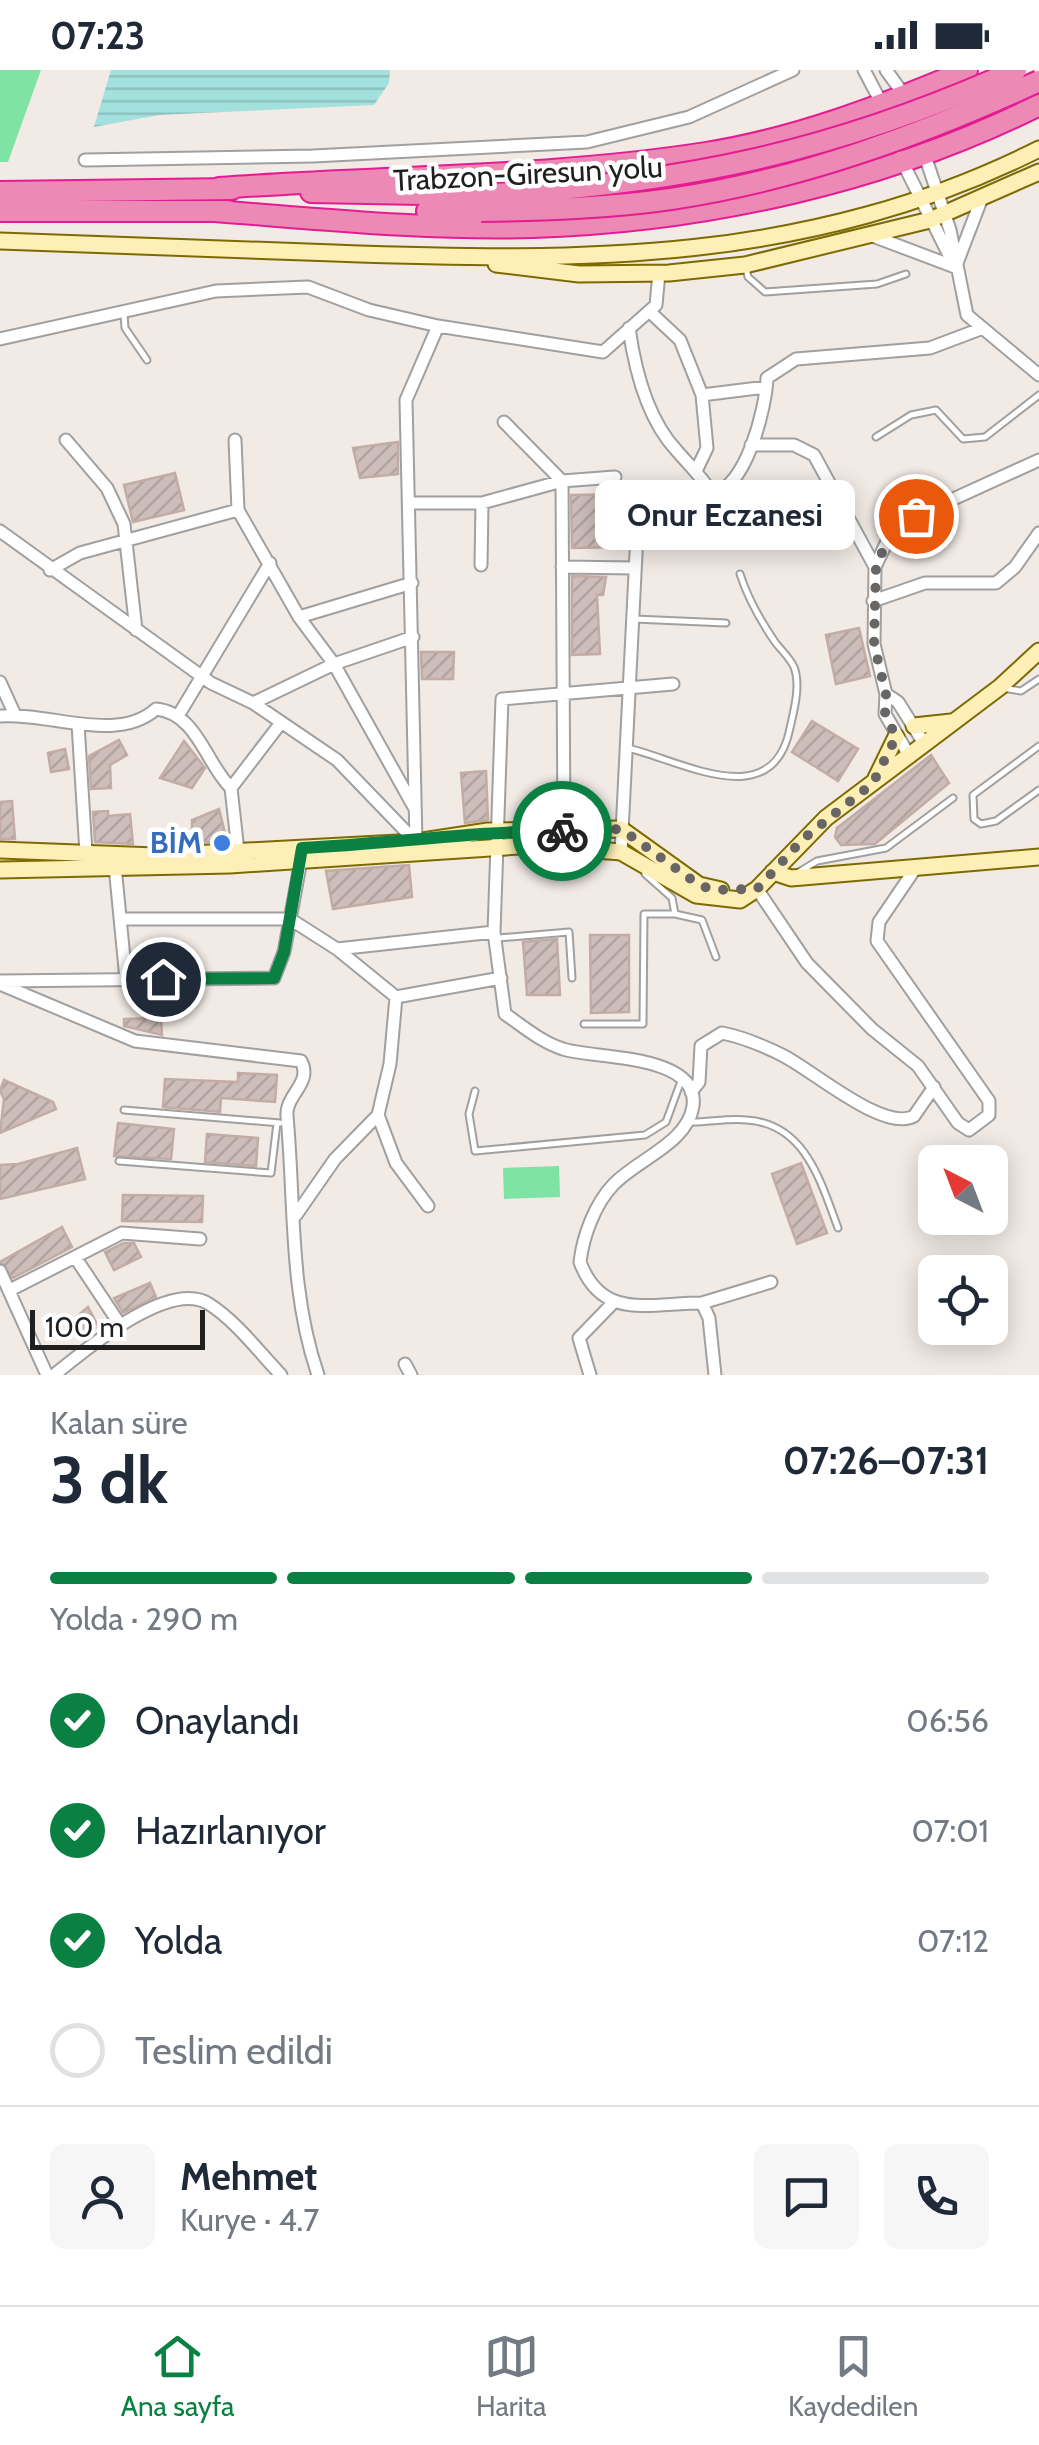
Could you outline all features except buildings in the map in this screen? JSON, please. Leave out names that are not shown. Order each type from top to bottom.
[{"type":"highway","points":[[219,188],[514,172],[709,152],[791,133],[906,96],[967,70]]},
{"type":"highway","name":"Trabzon-Giresun yolu","points":[[0,210],[215,211],[480,203],[582,190],[730,167],[882,125],[1016,70]]},
{"type":"highway","name":"Trabzon-Giresun yolu","points":[[0,192],[219,188],[586,208],[718,190],[884,145],[1039,81]]},
{"type":"highway","points":[[215,211],[494,226],[643,220],[729,206],[901,161],[1039,105]]},
{"type":"street","points":[[86,160],[313,156],[587,142],[690,117],[790,70]]},
{"type":"street","points":[[864,70],[882,104],[901,161],[921,202],[937,216]]},
{"type":"street","points":[[886,70],[906,96],[940,194],[937,216],[967,315],[1039,375]]},
{"type":"street","points":[[0,242],[428,256],[648,255],[779,237],[921,202],[1039,149]]},
{"type":"street","points":[[428,256],[578,274],[659,274],[745,265],[937,216],[1039,172]]},
{"type":"street","points":[[955,267],[982,195]]},
{"type":"street","points":[[870,235],[955,267]]},
{"type":"street","points":[[0,339],[216,292],[308,287],[369,310],[438,326],[602,352],[656,304],[659,274]]},
{"type":"street","points":[[648,311],[680,340],[702,395],[707,448],[697,469]]},
{"type":"street","points":[[416,842],[406,400],[438,326]]},
{"type":"street","points":[[629,328],[645,398],[675,450],[697,469],[712,493],[721,492],[732,483],[751,446],[766,402],[766,378],[796,359],[930,348],[983,328]]},
{"type":"street","points":[[702,395],[766,387]]},
{"type":"street","points":[[504,422],[562,481],[564,831]]},
{"type":"street","points":[[66,440],[107,488],[126,539],[136,630]]},
{"type":"street","points":[[236,440],[238,510],[299,616],[334,664],[416,810]]},
{"type":"street","points":[[751,446],[794,445],[814,455],[876,566]]},
{"type":"street","points":[[910,758],[885,714],[886,694],[874,644],[876,566],[890,535],[916,516],[1039,460]]},
{"type":"street","points":[[411,503],[482,503],[562,481],[615,477]]},
{"type":"street","points":[[622,852],[639,494]]},
{"type":"street","points":[[481,565],[482,503]]},
{"type":"street","points":[[50,570],[80,553],[238,510]]},
{"type":"street","points":[[0,531],[201,676],[253,703],[337,760],[416,842]]},
{"type":"street","points":[[873,601],[925,583],[996,583],[1015,567],[1039,533]]},
{"type":"street","points":[[178,716],[270,563]]},
{"type":"street","points":[[562,568],[635,568]]},
{"type":"street","points":[[299,616],[412,583]]},
{"type":"street","points":[[253,703],[334,664],[413,636]]},
{"type":"street","points":[[0,850],[156,856],[238,851],[302,854],[416,842],[495,839],[622,852],[696,895],[740,900],[756,889],[826,818],[910,758],[1039,651]]},
{"type":"street","points":[[0,682],[14,715]]},
{"type":"street","points":[[673,684],[502,699],[494,935],[504,1014],[546,1044],[570,1052],[655,1062],[691,1092],[694,1102],[688,1122],[612,1186],[598,1206],[580,1262],[598,1295],[612,1304],[702,1303],[771,1282]]},
{"type":"street","points":[[886,694],[914,726],[925,746]]},
{"type":"street","points":[[0,716],[52,716],[78,724],[112,727],[142,721],[156,709],[178,716],[231,788],[238,851]]},
{"type":"street","points":[[873,783],[896,737],[914,726],[955,721]]},
{"type":"street","points":[[78,724],[86,853]]},
{"type":"street","points":[[231,788],[280,724]]},
{"type":"street","points":[[0,870],[302,854],[621,829],[699,885],[756,889]]},
{"type":"street","points":[[0,982],[274,978],[302,854]]},
{"type":"street","points":[[773,872],[791,878],[1039,857]]},
{"type":"street","points":[[756,889],[807,963],[872,1029],[918,1066],[964,1129],[973,1128],[989,1115],[989,1101],[878,942],[879,922],[917,865]]},
{"type":"street","points":[[115,866],[126,979]]},
{"type":"street","points":[[121,919],[290,919],[338,948],[396,997]]},
{"type":"street","points":[[338,948],[494,935]]},
{"type":"street","points":[[396,997],[500,978]]},
{"type":"street","points":[[0,982],[136,1040],[301,1060],[303,1081],[286,1107],[282,1124],[296,1215],[292,1249],[308,1346],[318,1375]]},
{"type":"street","points":[[296,1215],[335,1158],[378,1115],[390,1064],[396,997]]},
{"type":"street","points":[[691,1092],[698,1082],[700,1046],[722,1033],[782,1055],[853,1101],[896,1120],[914,1116],[934,1086]]},
{"type":"street","points":[[378,1115],[396,1162],[428,1206]]},
{"type":"street","points":[[10,1290],[122,1233],[200,1239]]},
{"type":"street","points":[[75,1257],[118,1323]]},
{"type":"street","points":[[0,1270],[50,1375],[118,1323],[187,1297],[199,1299],[223,1316],[281,1375]]},
{"type":"street","points":[[702,1303],[709,1318],[714,1375]]},
{"type":"street","points":[[590,1375],[578,1338],[612,1304]]},
{"type":"lane","points":[[745,265],[748,277],[766,292],[877,284],[906,274]]},
{"type":"lane","points":[[124,311],[125,328],[147,360]]},
{"type":"lane","points":[[876,437],[911,416],[936,410],[963,439],[985,438],[1039,394]]},
{"type":"lane","points":[[628,748],[724,778],[746,777],[766,770],[787,744],[796,696],[794,668],[748,600],[740,574]]},
{"type":"lane","points":[[633,619],[726,623]]},
{"type":"lane","points":[[1000,687],[1021,691],[1039,679]]},
{"type":"lane","points":[[1039,746],[973,794],[974,819],[981,824],[996,821],[1039,790]]},
{"type":"lane","points":[[791,878],[817,860],[886,848],[953,798]]},
{"type":"lane","points":[[622,852],[672,898],[674,914]]},
{"type":"lane","points":[[584,1024],[643,1024],[644,914],[674,914],[702,920],[716,958]]},
{"type":"lane","points":[[494,935],[569,932],[572,978]]},
{"type":"lane","points":[[475,1090],[469,1114],[475,1151],[646,1135],[666,1122],[681,1080]]},
{"type":"lane","points":[[119,1161],[270,1173],[282,1124],[124,1110]]},
{"type":"lane","points":[[688,1122],[746,1119],[786,1134],[812,1162],[838,1228]]},
{"type":"green space","points":[[0,70],[41,70],[8,162],[0,162]]},
{"type":"green space","points":[[559,1166],[560,1197],[504,1199],[503,1168]]},
{"type":"water","points":[[111,70],[390,70],[389,83],[374,105],[159,115],[94,127]]},
{"type":"way so far","points":[[562,831],[621,829],[699,885],[714,890],[757,889],[803,839],[873,783],[896,737],[885,714],[886,694],[874,644],[876,566],[890,535],[916,516]]},
{"type":"place","name":"Onur Eczanesi","points":[[916,516]]},
{"type":"place","name":"BİM","points":[[222,843]]},
{"type":"route","points":[[163,979],[274,978],[284,952],[302,848],[416,842],[488,831],[562,831]]}]
